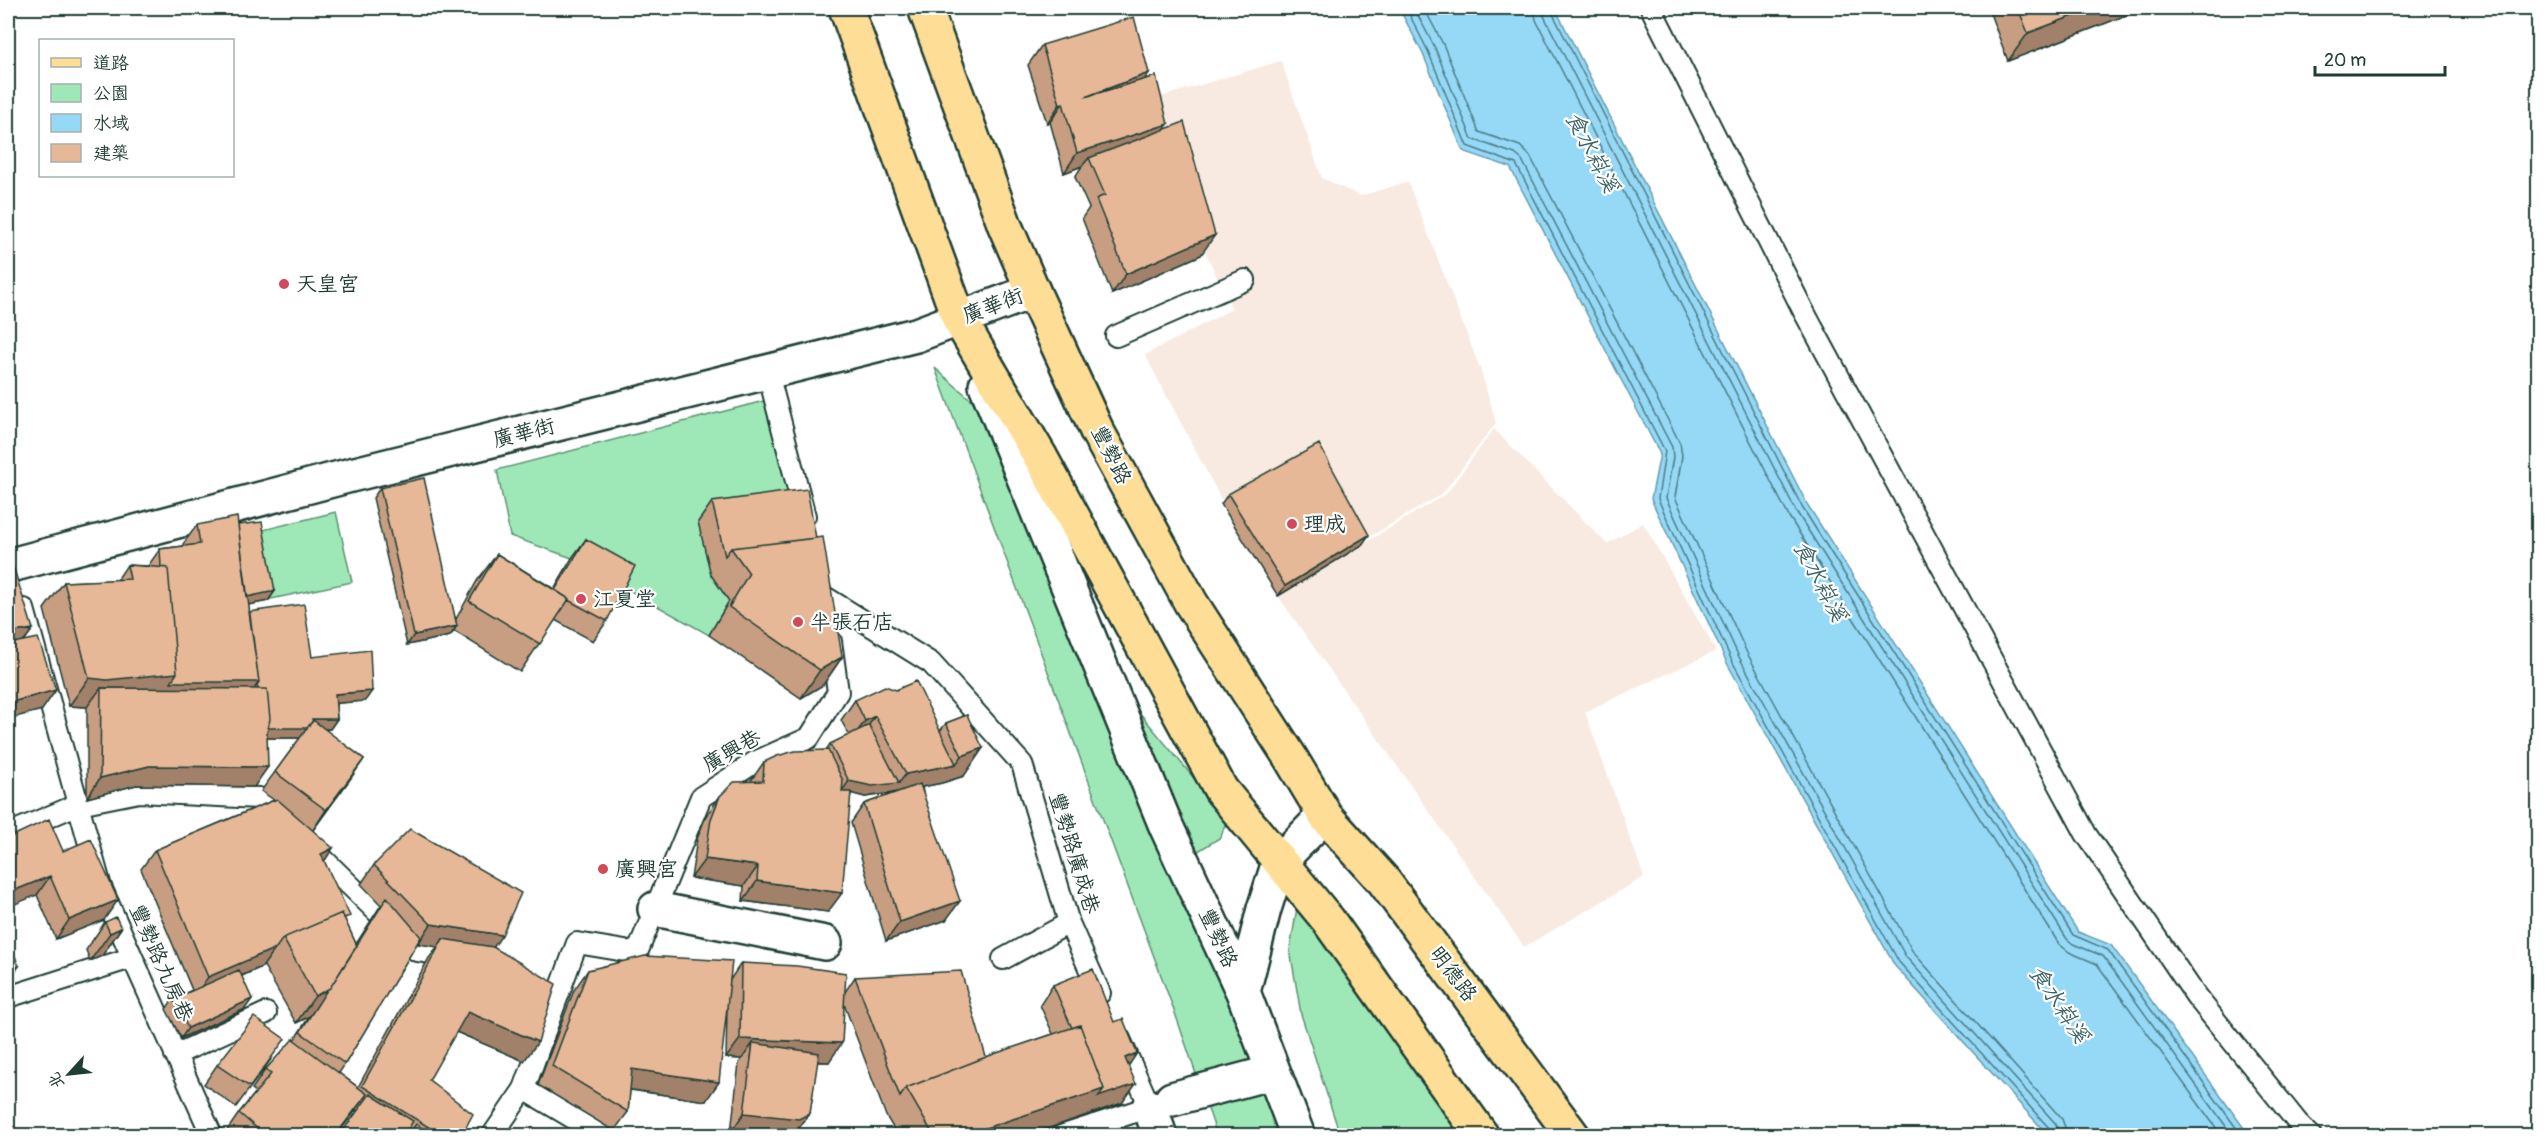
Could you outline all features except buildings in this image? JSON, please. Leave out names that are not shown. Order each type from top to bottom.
[{"type":"main road","name":"豐勢路","points":[[846,8],[959,320],[1041,458],[1221,790],[1279,862]]},
{"type":"main road","name":"豐勢路","points":[[925,8],[1005,226],[1097,431],[1191,603],[1326,817]]},
{"type":"main road","name":"明德路","points":[[1326,817],[1383,880],[1573,1136]]},
{"type":"main road","points":[[1279,862],[1328,920],[1482,1136]]},
{"type":"street","name":"廣華街","points":[[9,557],[916,335],[1033,291]]},
{"type":"street","name":"豐勢路","points":[[959,320],[1166,826],[1243,992],[1298,1136]]},
{"type":"street","name":"豐勢路","points":[[1243,992],[1264,909],[1279,862],[1318,821],[1326,817]]},
{"type":"street","points":[[655,909],[825,943]]},
{"type":"street","points":[[1161,1114],[1273,1072]]},
{"type":"lane","points":[[1651,8],[1803,310],[2086,834],[2196,996],[2311,1136]]},
{"type":"lane","points":[[1116,336],[1245,280]]},
{"type":"lane","points":[[768,373],[808,530]]},
{"type":"lane","name":"豐勢路九房巷","points":[[9,557],[101,887],[212,1136]]},
{"type":"lane","name":"廣興巷","points":[[492,1136],[524,1089],[577,943],[637,953],[701,797],[755,762],[809,738],[838,692],[820,574]]},
{"type":"lane","name":"豐勢路廣成巷","points":[[825,597],[932,663],[1022,764],[1069,923],[1110,1015],[1161,1114]]},
{"type":"lane","points":[[8,834],[79,804],[139,792],[259,798],[417,951],[483,962]]},
{"type":"lane","points":[[1002,959],[1069,923]]},
{"type":"lane","points":[[8,997],[131,958]]},
{"type":"lane","points":[[535,991],[556,1003]]},
{"type":"lane","points":[[175,1055],[266,1013]]},
{"type":"lane","points":[[524,1089],[603,1136]]},
{"type":"lane","points":[[1061,1136],[1161,1114]]},
{"type":"shaded area","points":[[1281,61],[1322,178],[1360,196],[1408,182],[1481,371],[1496,423],[1442,494],[1364,540],[1311,449],[1221,499],[1145,355],[1232,309],[1200,241],[1157,98]]},
{"type":"shaded area","points":[[1494,429],[1607,544],[1643,523],[1716,651],[1585,712],[1644,877],[1524,947],[1278,596],[1446,494]]},
{"type":"green space","points":[[935,368],[976,404],[1242,1013],[1286,1135],[1217,1135],[1175,1013]]},
{"type":"green space","points":[[764,401],[793,509],[711,575],[729,601],[709,635],[572,558],[510,536],[497,470]]},
{"type":"green space","points":[[336,512],[352,582],[266,600],[255,532]]},
{"type":"green space","points":[[1124,694],[1227,818],[1221,837],[1192,855]]},
{"type":"green space","points":[[1300,889],[1486,1135],[1340,1135],[1301,1014],[1290,950]]},
{"type":"water","name":"食水嵙溪","points":[[1399,8],[1555,8],[1807,504],[2078,932],[2111,945],[2249,1135],[2048,1135],[1895,966],[1727,663],[1651,499],[1660,454],[1510,167],[1463,151],[1423,54]]},
{"type":"place","name":"天皇宮","points":[[284,284]]},
{"type":"place","name":"理成","points":[[1292,524]]},
{"type":"place","name":"江夏堂","points":[[581,599]]},
{"type":"place","name":"半張石店","points":[[798,622]]},
{"type":"place","name":"廣興宮","points":[[603,869]]}]
